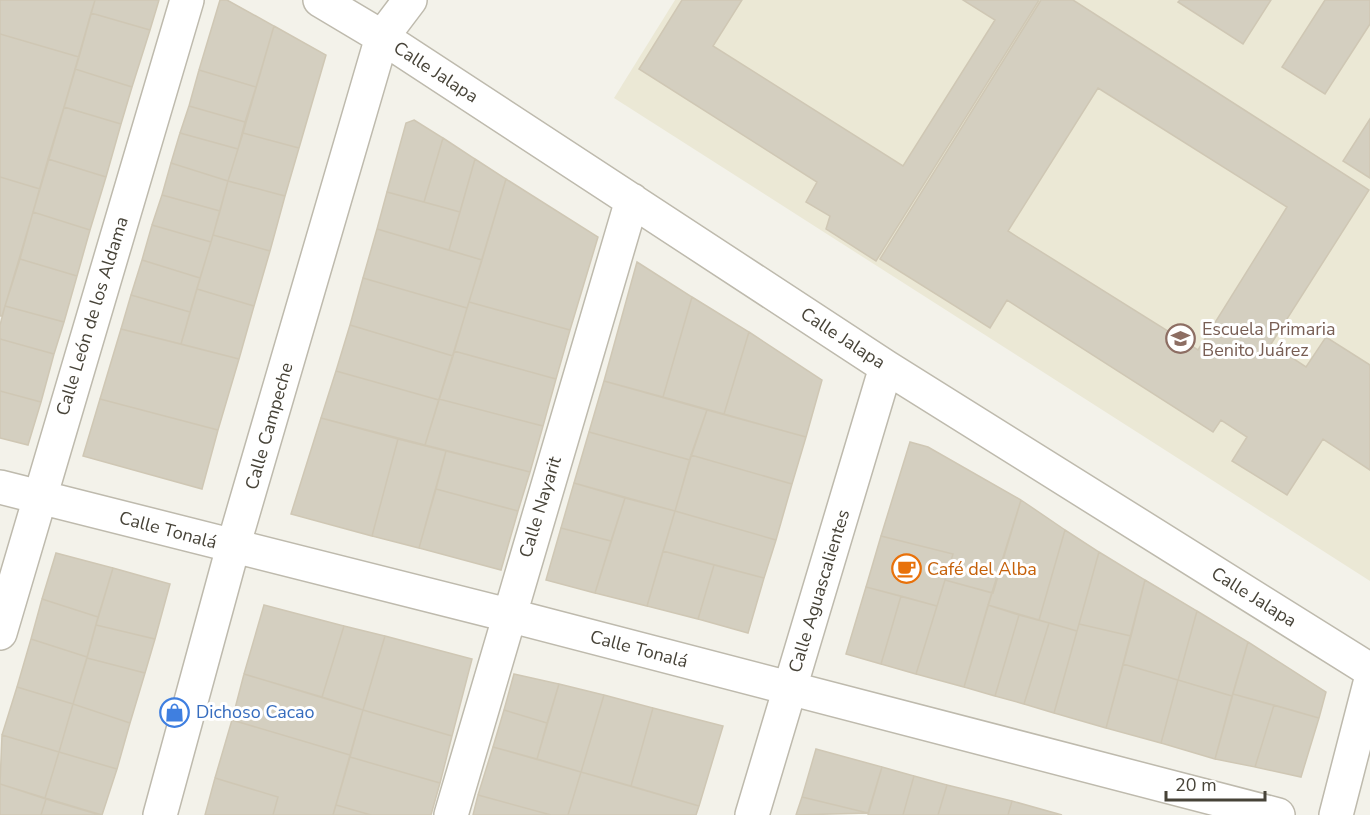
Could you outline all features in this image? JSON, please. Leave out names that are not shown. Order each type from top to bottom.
[{"type":"street","name":"Calle León de los Aldama","points":[[0,633],[38,497],[187,0]]},
{"type":"street","name":"Calle Jalapa","points":[[320,0],[382,37],[886,367],[1370,670]]},
{"type":"street","points":[[382,37],[410,0]]},
{"type":"street","name":"Calle Campeche","points":[[160,815],[233,547],[382,37]]},
{"type":"street","name":"Calle Nayarit","points":[[451,815],[508,615],[633,200]]},
{"type":"street","name":"Calle Aguascalientes","points":[[752,815],[886,367]]},
{"type":"street","name":"Calle Tonalá","points":[[0,487],[508,615],[1278,815]]},
{"type":"street","points":[[1336,815],[1370,683]]},
{"type":"shaded area","name":"Escuela Primaria Benito Juárez","points":[[675,0],[1370,0],[1370,581],[614,98]]},
{"type":"building","points":[[0,0],[95,0],[79,57],[0,34]]},
{"type":"building","points":[[95,0],[159,0],[150,30],[91,13]]},
{"type":"building","points":[[220,0],[227,0],[274,26],[256,87],[199,70]]},
{"type":"building","points":[[682,0],[742,0],[713,46],[903,166],[995,20],[963,0],[1039,0],[876,261],[826,229],[830,216],[806,202],[817,182],[639,69]]},
{"type":"building","points":[[1041,0],[1073,0],[1369,190],[1271,344],[1306,367],[1326,337],[1370,365],[1370,470],[1323,439],[1287,495],[1232,461],[1247,437],[1221,420],[1213,432],[1007,300],[990,328],[880,259]],"holes":[[[1098,88],[1287,207],[1198,350],[1008,231]]]},
{"type":"building","points":[[1180,0],[1271,0],[1243,44],[1178,2]]},
{"type":"building","points":[[1325,0],[1370,0],[1370,24],[1325,94],[1282,67]]},
{"type":"building","points":[[91,13],[150,30],[132,87],[75,69]]},
{"type":"building","points":[[274,26],[326,55],[299,148],[243,133]]},
{"type":"building","points":[[0,34],[79,57],[40,189],[0,177]]},
{"type":"building","points":[[75,69],[132,87],[121,124],[64,107]]},
{"type":"building","points":[[199,70],[256,87],[245,122],[189,106]]},
{"type":"building","points":[[189,106],[245,122],[238,149],[180,133]]},
{"type":"building","points":[[64,107],[121,124],[106,177],[48,159]]},
{"type":"building","points":[[1370,119],[1370,178],[1343,161]]},
{"type":"building","points":[[414,120],[443,138],[424,202],[387,192],[406,123]]},
{"type":"building","points":[[180,133],[238,149],[228,181],[171,163]]},
{"type":"building","points":[[243,133],[299,148],[285,196],[228,181]]},
{"type":"building","points":[[443,138],[475,159],[460,212],[424,202]]},
{"type":"building","points":[[48,159],[106,177],[90,230],[33,212]]},
{"type":"building","points":[[475,159],[506,179],[482,260],[449,250]]},
{"type":"building","points":[[171,163],[228,181],[220,211],[162,195]]},
{"type":"building","points":[[0,177],[40,189],[2,316],[0,316]]},
{"type":"building","points":[[506,179],[598,237],[570,330],[469,302]]},
{"type":"building","points":[[228,181],[285,196],[270,251],[213,235]]},
{"type":"building","points":[[387,192],[460,212],[449,250],[377,229]]},
{"type":"building","points":[[162,195],[220,211],[211,242],[152,225]]},
{"type":"building","points":[[33,212],[90,230],[77,276],[20,259]]},
{"type":"building","points":[[152,225],[211,242],[200,278],[142,260]]},
{"type":"building","points":[[377,229],[482,260],[467,308],[363,278]]},
{"type":"building","points":[[213,235],[270,251],[254,306],[197,289]]},
{"type":"building","points":[[20,259],[77,276],[64,322],[5,306]]},
{"type":"building","points":[[142,260],[200,278],[190,312],[131,295]]},
{"type":"building","points":[[637,262],[692,297],[663,397],[604,381]]},
{"type":"building","points":[[363,278],[467,308],[453,356],[350,325]]},
{"type":"building","points":[[197,289],[254,306],[239,359],[181,344]]},
{"type":"building","points":[[131,295],[190,312],[181,344],[121,329]]},
{"type":"building","points":[[692,297],[749,332],[724,414],[663,397]]},
{"type":"building","points":[[469,302],[570,330],[556,379],[454,351]]},
{"type":"building","points":[[5,306],[64,322],[54,354],[0,339],[0,325]]},
{"type":"building","points":[[350,325],[453,356],[439,400],[336,371]]},
{"type":"building","points":[[121,329],[239,359],[218,430],[100,399]]},
{"type":"building","points":[[749,332],[822,380],[806,437],[724,414]]},
{"type":"building","points":[[0,339],[54,354],[41,402],[0,391]]},
{"type":"building","points":[[454,351],[556,379],[543,426],[439,399]]},
{"type":"building","points":[[336,371],[439,400],[425,445],[321,418]]},
{"type":"building","points":[[604,381],[707,410],[690,460],[589,432]]},
{"type":"building","points":[[0,391],[41,402],[28,445],[0,438]]},
{"type":"building","points":[[100,399],[218,430],[202,489],[83,456]]},
{"type":"building","points":[[439,399],[543,426],[530,472],[425,445]]},
{"type":"building","points":[[707,410],[806,437],[792,484],[691,455]]},
{"type":"building","points":[[321,418],[398,439],[372,536],[291,514]]},
{"type":"building","points":[[589,432],[690,460],[675,511],[574,483]]},
{"type":"building","points":[[398,439],[446,451],[419,548],[372,536]]},
{"type":"building","points":[[910,442],[928,447],[1021,500],[993,593],[945,580],[953,554],[881,536]]},
{"type":"building","points":[[446,451],[530,472],[518,511],[436,489]]},
{"type":"building","points":[[691,455],[792,484],[776,540],[675,511]]},
{"type":"building","points":[[574,483],[625,498],[611,541],[561,528]]},
{"type":"building","points":[[436,489],[518,511],[501,570],[419,548]]},
{"type":"building","points":[[625,498],[675,511],[647,606],[595,593]]},
{"type":"building","points":[[1021,500],[1065,530],[1039,620],[988,605]]},
{"type":"building","points":[[675,511],[776,540],[764,578],[663,551]]},
{"type":"building","points":[[561,528],[611,541],[595,593],[546,580]]},
{"type":"building","points":[[1065,530],[1099,552],[1077,631],[1039,620]]},
{"type":"building","points":[[881,536],[953,554],[937,606],[866,587]]},
{"type":"building","points":[[663,551],[714,565],[698,619],[647,606]]},
{"type":"building","points":[[1099,552],[1145,580],[1131,636],[1079,624]]},
{"type":"building","points":[[56,553],[113,568],[98,617],[42,599]]},
{"type":"building","points":[[714,565],[764,578],[748,633],[698,619]]},
{"type":"building","points":[[113,568],[170,584],[155,639],[96,625]]},
{"type":"building","points":[[945,580],[992,593],[964,687],[916,674]]},
{"type":"building","points":[[1145,580],[1197,611],[1178,680],[1123,664]]},
{"type":"building","points":[[866,587],[901,596],[881,664],[846,654]]},
{"type":"building","points":[[901,596],[937,606],[916,674],[881,664]]},
{"type":"building","points":[[42,599],[98,617],[87,657],[31,639]]},
{"type":"building","points":[[264,605],[344,626],[322,697],[244,674]]},
{"type":"building","points":[[988,605],[1019,615],[995,696],[964,687]]},
{"type":"building","points":[[1197,611],[1248,642],[1232,696],[1178,680]]},
{"type":"building","points":[[1019,615],[1049,623],[1024,704],[995,696]]},
{"type":"building","points":[[1049,623],[1077,631],[1054,713],[1024,704]]},
{"type":"building","points":[[1079,624],[1131,636],[1106,728],[1054,713]]},
{"type":"building","points":[[96,625],[155,639],[145,673],[87,658]]},
{"type":"building","points":[[344,626],[385,636],[363,710],[322,697]]},
{"type":"building","points":[[385,636],[472,659],[452,736],[363,710]]},
{"type":"building","points":[[31,639],[87,657],[73,704],[17,687]]},
{"type":"building","points":[[1248,642],[1326,692],[1319,718],[1233,694]]},
{"type":"building","points":[[87,658],[145,673],[130,723],[73,704]]},
{"type":"building","points":[[1123,664],[1178,680],[1161,743],[1106,728]]},
{"type":"building","points":[[244,674],[363,710],[350,755],[232,720]]},
{"type":"building","points":[[514,674],[559,684],[547,723],[504,710]]},
{"type":"building","points":[[1178,680],[1232,696],[1215,759],[1161,743]]},
{"type":"building","points":[[559,684],[604,695],[581,772],[537,759]]},
{"type":"building","points":[[17,687],[73,704],[59,752],[2,735]]},
{"type":"building","points":[[1233,694],[1274,705],[1255,767],[1215,759]]},
{"type":"building","points":[[604,695],[653,708],[631,786],[581,772]]},
{"type":"building","points":[[73,704],[130,723],[117,769],[59,752]]},
{"type":"building","points":[[1274,705],[1319,718],[1301,777],[1255,767]]},
{"type":"building","points":[[653,708],[723,726],[699,806],[631,786]]},
{"type":"building","points":[[363,710],[452,736],[440,783],[350,757]]},
{"type":"building","points":[[504,710],[547,723],[537,759],[493,747]]},
{"type":"building","points":[[232,720],[350,755],[333,815],[273,815],[278,797],[215,778]]},
{"type":"building","points":[[2,735],[59,752],[45,798],[0,784]]},
{"type":"building","points":[[493,747],[581,772],[568,815],[551,815],[478,795]]},
{"type":"building","points":[[816,749],[882,767],[868,813],[802,797]]},
{"type":"building","points":[[59,752],[117,769],[102,815],[45,798]]},
{"type":"building","points":[[350,757],[440,783],[431,815],[371,815],[336,805]]},
{"type":"building","points":[[882,767],[914,776],[903,815],[868,815]]},
{"type":"building","points":[[581,772],[699,806],[696,815],[568,815]]},
{"type":"building","points":[[914,776],[947,785],[938,815],[903,815]]},
{"type":"building","points":[[215,778],[278,797],[273,815],[205,815]]},
{"type":"building","points":[[0,784],[46,799],[41,815],[0,815]]},
{"type":"building","points":[[947,785],[1012,801],[1008,815],[938,815]]},
{"type":"building","points":[[478,795],[551,815],[473,815]]},
{"type":"building","points":[[802,797],[868,813],[796,815]]},
{"type":"building","points":[[46,799],[100,815],[41,815]]},
{"type":"building","points":[[1012,801],[1062,815],[1008,815]]},
{"type":"building","points":[[336,805],[371,815],[333,815]]},
{"type":"place","name":"Escuela Primaria Benito Juárez","points":[[1181,339]]},
{"type":"place","name":"Café del Alba","points":[[906,569]]},
{"type":"place","name":"Dichoso Cacao","points":[[175,712]]}]
